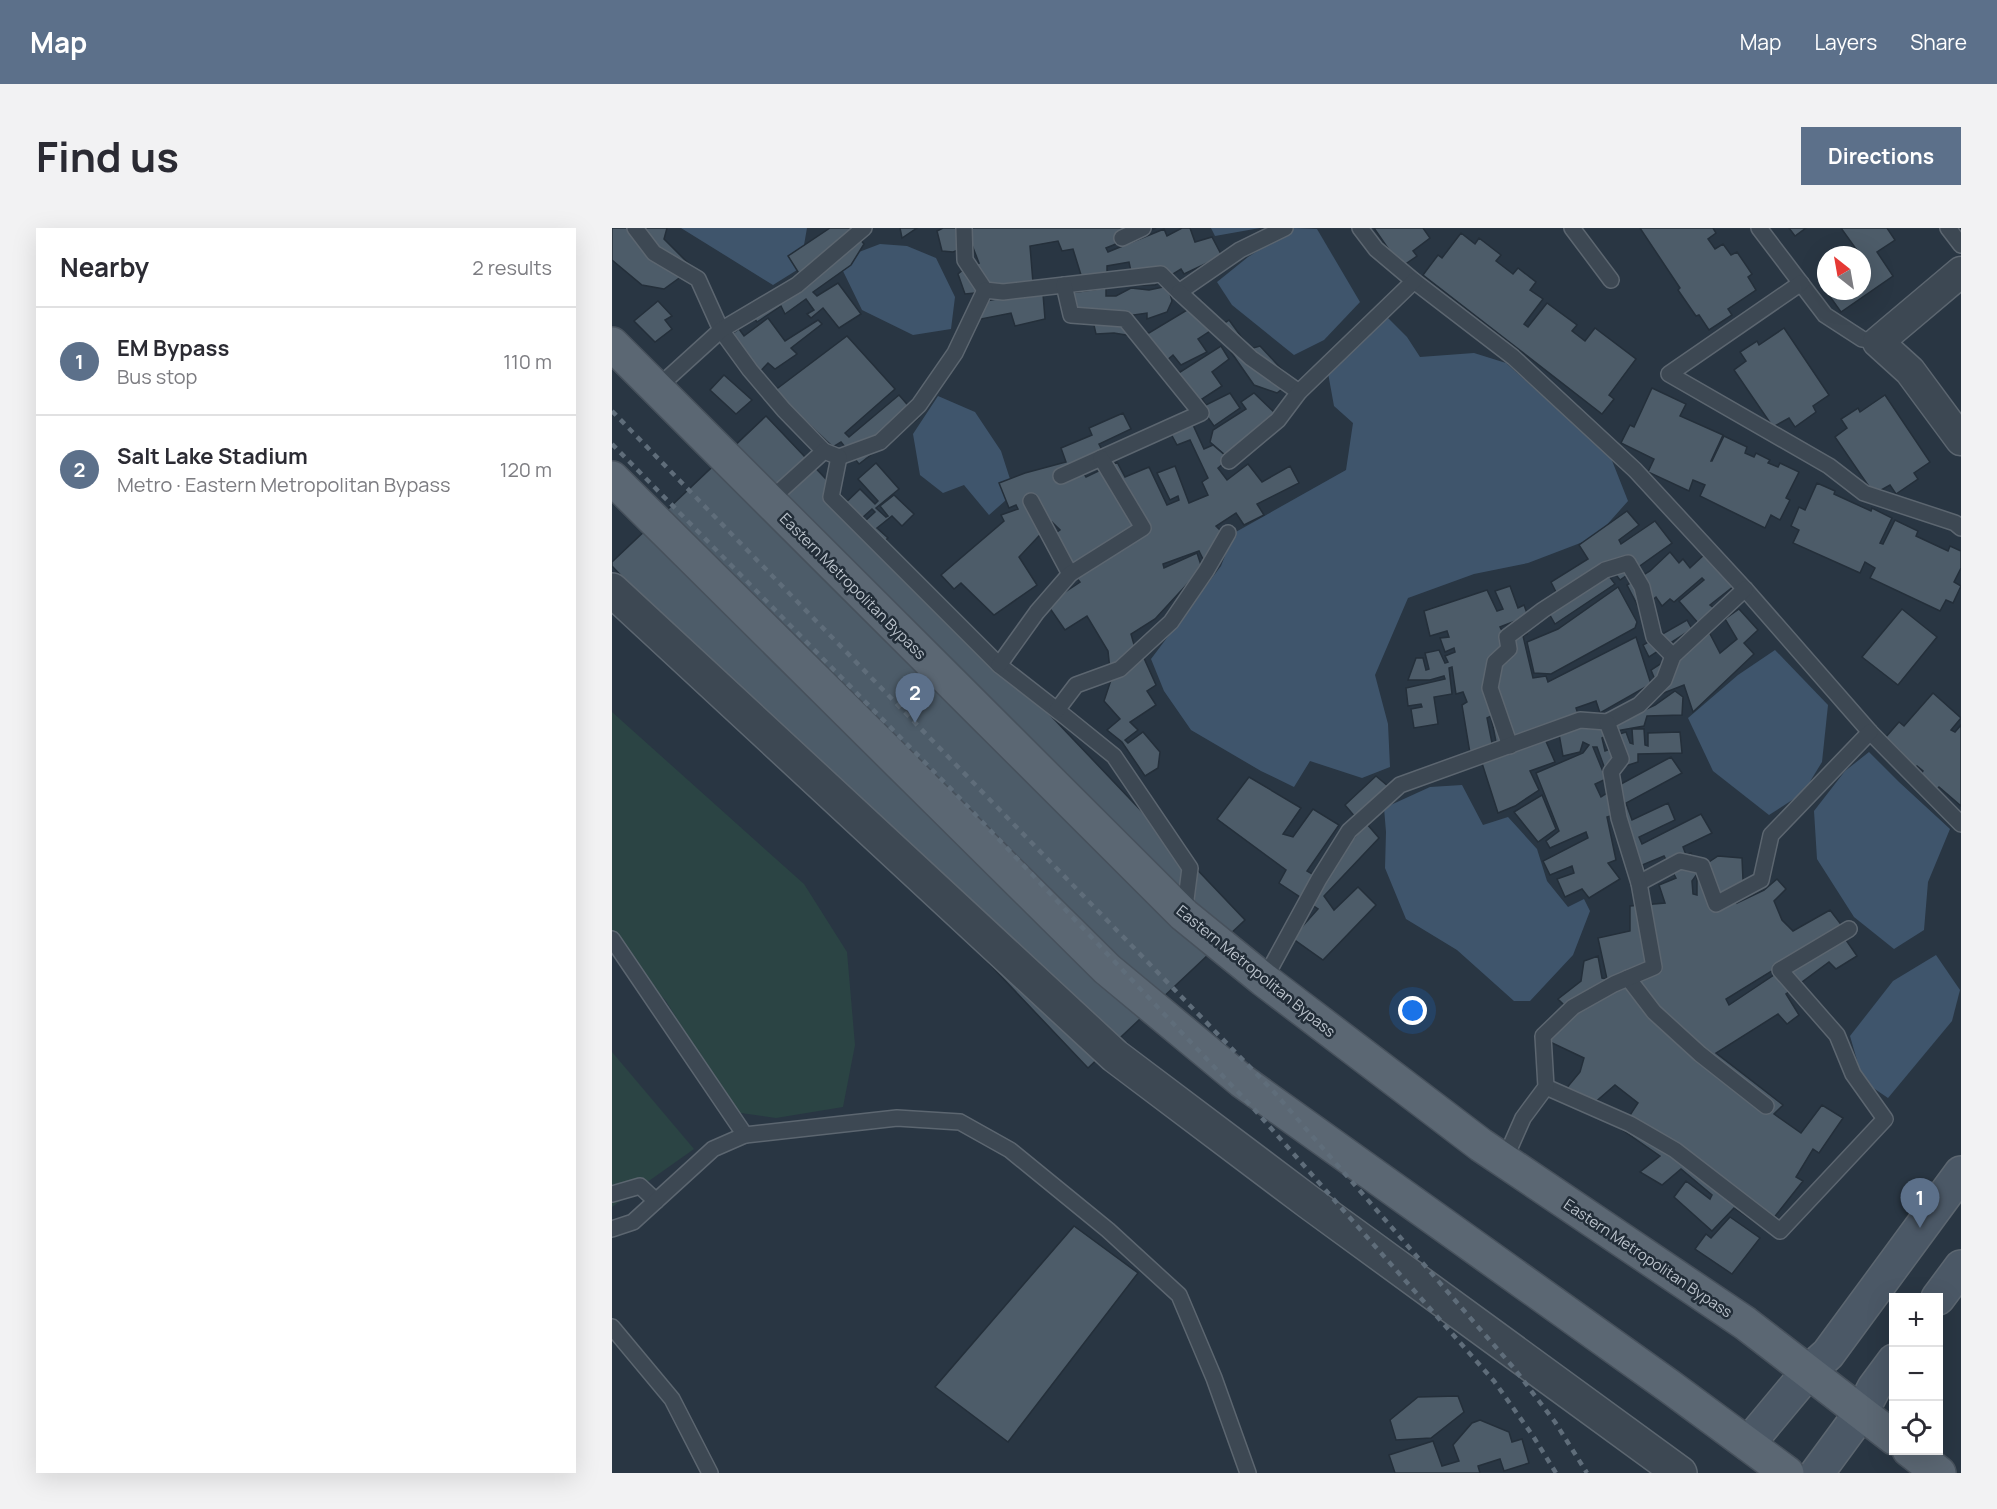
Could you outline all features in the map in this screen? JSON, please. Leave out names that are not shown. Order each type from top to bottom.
[{"type":"main road","name":"Eastern Metropolitan Bypass","points":[[612,344],[1184,915],[1264,980],[1480,1145],[1745,1323],[1889,1435]]},
{"type":"main road","points":[[612,478],[1107,969],[1242,1081],[1787,1473]]},
{"type":"main road","points":[[1748,1444],[1808,1372],[1828,1354],[1961,1173]]},
{"type":"main road","points":[[1942,1293],[1961,1267]]},
{"type":"main road","points":[[1817,1473],[1861,1413],[1874,1388],[1889,1367]]},
{"type":"main road","points":[[1916,1455],[1939,1473]]},
{"type":"street","points":[[1961,272],[1878,342],[1910,371],[1961,440]]},
{"type":"street","points":[[612,590],[1115,1056],[1310,1203],[1680,1473]]},
{"type":"lane","points":[[634,228],[654,254],[698,279],[721,330],[750,370],[784,410],[824,451],[839,457],[880,442],[919,405],[955,353],[985,290]]},
{"type":"lane","points":[[656,389],[721,330],[796,285],[864,228]]},
{"type":"lane","points":[[964,228],[965,260],[985,290],[1003,292],[1161,274],[1251,358],[1299,392]]},
{"type":"lane","points":[[1122,238],[1143,228]]},
{"type":"lane","points":[[1179,291],[1240,250],[1285,228]]},
{"type":"lane","points":[[1360,228],[1376,249],[1513,357],[1643,478],[1745,589],[1870,732],[1961,824]]},
{"type":"lane","points":[[1572,228],[1611,280]]},
{"type":"lane","points":[[1759,228],[1825,315],[1862,339],[1878,342]]},
{"type":"lane","points":[[1948,228],[1961,245]]},
{"type":"lane","points":[[1228,461],[1278,420],[1299,392],[1414,281]]},
{"type":"lane","points":[[1801,284],[1669,375],[1829,466],[1864,493],[1954,523],[1961,528]]},
{"type":"lane","points":[[1061,476],[1201,413],[1125,319],[1071,315],[1064,285]]},
{"type":"lane","points":[[769,501],[824,451]]},
{"type":"lane","points":[[839,457],[831,497],[999,665],[1114,756],[1190,868],[1184,915]]},
{"type":"lane","points":[[999,665],[1037,612],[1070,574],[1143,528],[1101,458]]},
{"type":"lane","points":[[1031,501],[1070,574]]},
{"type":"lane","points":[[1057,710],[1076,685],[1120,669],[1171,622],[1206,571],[1228,533]]},
{"type":"lane","points":[[1510,746],[1490,688],[1494,663],[1509,649],[1507,637],[1542,610],[1605,570],[1628,563],[1642,587],[1654,637],[1673,656]]},
{"type":"lane","points":[[1264,980],[1318,879],[1349,831],[1400,785],[1580,720],[1607,722],[1639,705],[1664,680],[1673,656],[1745,589]]},
{"type":"lane","points":[[1504,1161],[1523,1119],[1546,1088],[1543,1036],[1573,1007],[1654,967],[1639,883],[1619,818],[1611,772],[1621,759],[1607,722]]},
{"type":"lane","points":[[1639,883],[1680,861],[1702,866],[1716,904],[1761,880],[1771,835],[1870,732]]},
{"type":"lane","points":[[1546,1088],[1630,1124],[1675,1150],[1780,1231],[1885,1119],[1853,1074],[1837,1035],[1780,970],[1849,929]]},
{"type":"lane","points":[[612,939],[745,1135]]},
{"type":"lane","points":[[1628,978],[1654,1012],[1700,1054],[1766,1106]]},
{"type":"lane","points":[[612,1229],[633,1222],[713,1149],[745,1135],[897,1118],[960,1122],[1010,1150],[1108,1230],[1179,1295],[1214,1378],[1248,1473]]},
{"type":"lane","points":[[612,1194],[640,1185],[656,1201]]},
{"type":"lane","points":[[612,1327],[672,1399],[710,1473]]},
{"type":"green space","points":[[612,712],[804,884],[847,952],[855,1045],[843,1107],[776,1118],[734,1112],[666,1001],[612,944]]},
{"type":"green space","points":[[612,1052],[694,1149],[612,1207]]},
{"type":"water","points":[[681,228],[807,228],[804,245],[788,256],[797,270],[773,285]]},
{"type":"water","points":[[1211,228],[1260,228],[1215,236]]},
{"type":"water","points":[[1294,228],[1317,229],[1360,302],[1324,340],[1294,355],[1232,305],[1217,282],[1248,257]]},
{"type":"water","points":[[880,244],[907,246],[936,258],[955,297],[951,329],[913,335],[862,310],[843,271],[851,265],[859,252]]},
{"type":"water","points":[[1387,317],[1407,337],[1420,357],[1474,353],[1506,363],[1611,458],[1628,501],[1596,537],[1528,563],[1474,574],[1408,598],[1375,675],[1388,724],[1390,767],[1362,778],[1310,761],[1294,787],[1261,771],[1191,730],[1164,691],[1151,659],[1221,566],[1234,533],[1346,470],[1353,423],[1334,406],[1328,373]]},
{"type":"water","points":[[938,396],[975,412],[1001,451],[1010,479],[999,483],[1006,500],[989,515],[964,485],[943,493],[920,475],[913,434]]},
{"type":"water","points":[[1775,650],[1828,705],[1822,762],[1803,793],[1769,815],[1713,771],[1688,718],[1738,675]]},
{"type":"water","points":[[1869,752],[1950,829],[1928,882],[1924,930],[1894,949],[1854,917],[1817,859],[1814,811],[1845,771]]},
{"type":"water","points":[[1462,785],[1483,825],[1508,817],[1537,849],[1547,881],[1568,907],[1584,899],[1590,911],[1573,955],[1530,1001],[1514,1001],[1457,950],[1406,919],[1385,868],[1384,808],[1430,787]]},
{"type":"water","points":[[1936,955],[1960,990],[1952,1021],[1888,1098],[1863,1081],[1850,1036],[1893,981]]},
{"type":"building","points":[[612,228],[667,228],[664,239],[693,268],[664,289],[642,285],[612,260]]},
{"type":"building","points":[[830,228],[851,228],[864,244],[851,265],[813,292],[817,296],[838,283],[861,314],[839,328],[823,308],[811,318],[807,314],[814,310],[806,299],[785,314],[781,306],[757,322],[752,315],[807,286],[788,256]]},
{"type":"building","points":[[900,228],[917,228],[902,238]]},
{"type":"building","points":[[943,228],[1156,228],[1106,248],[1108,252],[1164,229],[1167,236],[1182,228],[1190,228],[1195,242],[1212,237],[1222,256],[1184,274],[1181,269],[1155,285],[1134,285],[1129,262],[1107,266],[1107,285],[1072,278],[1081,275],[1073,249],[1062,251],[1058,241],[1030,246],[1034,295],[1043,294],[1045,319],[1015,326],[1011,313],[976,320],[971,304],[1007,297],[1005,290],[965,294],[958,274],[970,264],[979,263],[972,245],[953,252],[942,251],[937,231]]},
{"type":"building","points":[[1374,228],[1423,228],[1430,238],[1413,251],[1417,256],[1401,267]]},
{"type":"building","points":[[1640,228],[1713,228],[1716,233],[1708,239],[1715,249],[1723,244],[1731,255],[1737,252],[1752,274],[1748,277],[1756,290],[1728,309],[1732,315],[1709,330],[1678,290],[1680,288]]},
{"type":"building","points":[[1789,228],[1806,228],[1795,236]]},
{"type":"building","points":[[1841,228],[1887,228],[1895,240],[1877,252],[1893,276],[1871,291],[1871,246],[1854,246]]},
{"type":"building","points":[[1461,233],[1475,244],[1479,238],[1501,255],[1496,261],[1513,274],[1518,268],[1536,282],[1530,290],[1543,299],[1524,324],[1528,327],[1547,303],[1577,325],[1572,331],[1585,341],[1595,328],[1636,359],[1609,395],[1614,399],[1602,414],[1423,275],[1438,255],[1442,258]]},
{"type":"building","points":[[1168,286],[1172,301],[1167,312],[1147,319],[1147,313],[1133,315],[1142,332],[1149,333],[1202,301],[1212,315],[1201,320],[1210,331],[1198,339],[1207,352],[1181,365],[1173,355],[1165,362],[1132,336],[1114,333],[1096,334],[1093,321],[1073,319],[1070,293],[1106,288],[1106,296],[1116,296],[1131,288],[1149,290]]},
{"type":"building","points":[[1832,300],[1858,300],[1841,312]]},
{"type":"building","points":[[658,301],[672,316],[665,320],[672,329],[655,342],[634,321]]},
{"type":"building","points":[[768,318],[785,341],[818,320],[822,324],[791,348],[797,354],[775,369],[768,363],[752,380],[728,353],[740,344],[732,334],[739,329],[744,336]]},
{"type":"building","points":[[1229,320],[1250,349],[1260,346],[1287,375],[1282,389],[1277,393],[1254,385],[1215,329]]},
{"type":"building","points":[[1784,328],[1829,395],[1813,406],[1816,412],[1795,427],[1789,418],[1773,427],[1734,370],[1746,361],[1740,352],[1757,341],[1759,345]]},
{"type":"building","points":[[847,336],[895,389],[845,433],[849,437],[899,395],[919,418],[859,464],[841,442],[833,447],[774,391]]},
{"type":"building","points":[[1221,346],[1229,359],[1212,372],[1222,386],[1202,399],[1206,405],[1230,393],[1240,408],[1214,426],[1177,374]]},
{"type":"building","points":[[724,375],[752,400],[736,414],[710,390]]},
{"type":"building","points":[[1652,388],[1686,404],[1680,416],[1723,435],[1711,461],[1724,436],[1747,447],[1745,453],[1754,457],[1756,453],[1770,460],[1768,463],[1778,467],[1780,463],[1799,472],[1786,498],[1790,500],[1780,520],[1771,515],[1765,528],[1700,496],[1705,485],[1693,480],[1689,491],[1648,472],[1654,459],[1621,443],[1630,425],[1634,427]]},
{"type":"building","points":[[1254,393],[1276,414],[1226,456],[1210,442],[1213,430],[1246,409],[1241,402]]},
{"type":"building","points":[[1885,395],[1930,462],[1914,473],[1918,479],[1896,494],[1890,485],[1874,494],[1835,437],[1847,428],[1841,419],[1858,408],[1860,412]]},
{"type":"building","points":[[1123,413],[1131,429],[1099,444],[1107,460],[1084,474],[1086,477],[1117,462],[1125,477],[1149,467],[1167,505],[1179,500],[1178,496],[1170,500],[1157,473],[1175,466],[1189,503],[1208,495],[1202,482],[1208,478],[1190,440],[1177,445],[1170,432],[1193,425],[1204,449],[1213,445],[1226,456],[1244,446],[1218,468],[1227,480],[1248,464],[1262,482],[1290,466],[1299,483],[1257,504],[1264,515],[1244,525],[1236,513],[1216,526],[1224,534],[1204,561],[1199,551],[1163,564],[1164,568],[1197,553],[1202,568],[1155,619],[1131,634],[1135,648],[1143,656],[1156,685],[1147,691],[1156,705],[1130,722],[1138,730],[1125,740],[1128,743],[1143,732],[1160,752],[1158,768],[1145,776],[1122,742],[1107,730],[1120,719],[1104,701],[1111,680],[1108,651],[1087,616],[1065,630],[1047,604],[1080,582],[1045,540],[1060,530],[1052,522],[1019,557],[1037,585],[994,615],[961,583],[954,589],[941,575],[1004,521],[1001,515],[1018,509],[1016,505],[1009,508],[999,483],[1066,462],[1061,448],[1092,435],[1089,428]]},
{"type":"building","points":[[766,416],[1245,920],[1088,1068],[612,566],[612,562]]},
{"type":"building","points":[[876,463],[899,489],[876,508],[886,517],[888,516],[880,506],[894,495],[914,514],[902,526],[892,516],[877,528],[888,538],[874,550],[854,531],[875,512],[872,509],[852,527],[837,511],[860,489],[875,504],[878,501],[858,479]]},
{"type":"building","points":[[1817,483],[1835,491],[1834,494],[1892,518],[1880,543],[1883,544],[1895,520],[1918,531],[1916,536],[1948,551],[1950,546],[1961,551],[1961,568],[1954,582],[1961,586],[1953,603],[1946,600],[1940,611],[1870,578],[1875,568],[1865,562],[1860,573],[1793,543],[1799,530],[1791,526],[1799,507],[1805,510]]},
{"type":"building","points":[[1627,511],[1639,525],[1619,540],[1621,544],[1655,521],[1672,543],[1620,580],[1608,564],[1557,594],[1551,582],[1588,559],[1579,545]]},
{"type":"building","points":[[1670,552],[1679,563],[1683,559],[1690,568],[1706,553],[1734,586],[1710,605],[1715,609],[1699,624],[1679,601],[1704,580],[1702,578],[1674,602],[1670,599],[1662,606],[1656,597],[1640,610],[1627,585],[1650,571]]},
{"type":"building","points":[[1606,572],[1615,584],[1555,624],[1547,610]]},
{"type":"building","points":[[1510,586],[1518,608],[1524,605],[1528,616],[1500,627],[1502,631],[1525,626],[1527,634],[1523,636],[1533,678],[1546,676],[1548,682],[1636,637],[1651,684],[1600,713],[1596,701],[1576,708],[1578,714],[1497,747],[1491,716],[1487,718],[1493,748],[1470,753],[1462,705],[1467,702],[1463,692],[1456,694],[1452,667],[1449,668],[1452,694],[1434,697],[1438,724],[1414,728],[1411,709],[1422,707],[1421,704],[1408,706],[1406,688],[1445,679],[1444,676],[1430,680],[1408,680],[1416,658],[1423,658],[1426,670],[1429,669],[1425,653],[1439,650],[1445,663],[1448,662],[1445,656],[1455,652],[1454,648],[1445,652],[1440,638],[1449,637],[1447,631],[1430,636],[1424,611],[1487,590],[1497,611],[1503,609],[1495,591]]},
{"type":"building","points":[[1618,587],[1637,622],[1635,628],[1551,674],[1534,673],[1527,642],[1558,629]]},
{"type":"building","points":[[1739,609],[1758,630],[1744,643],[1754,654],[1693,712],[1684,685],[1661,694],[1651,670],[1709,632],[1720,653],[1737,639],[1725,619]]},
{"type":"building","points":[[1902,609],[1937,637],[1898,685],[1862,657]]},
{"type":"building","points":[[1687,620],[1692,629],[1649,657],[1643,645]]},
{"type":"building","points":[[1675,691],[1683,697],[1682,715],[1647,716],[1644,726],[1616,731],[1602,738],[1605,751],[1610,749],[1606,738],[1626,732],[1630,743],[1633,744],[1632,729],[1644,729],[1645,745],[1648,746],[1648,733],[1680,732],[1682,753],[1638,754],[1638,762],[1606,772],[1597,747],[1593,747],[1606,779],[1595,784],[1601,797],[1671,757],[1682,773],[1626,803],[1632,820],[1668,803],[1675,820],[1639,837],[1642,844],[1701,814],[1712,833],[1683,847],[1686,855],[1691,853],[1700,870],[1692,881],[1693,894],[1697,895],[1697,878],[1709,862],[1718,856],[1742,858],[1743,880],[1748,894],[1737,898],[1737,903],[1764,890],[1777,879],[1786,889],[1774,901],[1782,920],[1793,931],[1830,910],[1843,927],[1726,999],[1729,1005],[1774,975],[1780,980],[1788,972],[1844,937],[1857,956],[1836,969],[1829,962],[1786,994],[1799,1015],[1787,1024],[1778,1014],[1716,1053],[1783,1105],[1774,1114],[1801,1133],[1822,1105],[1843,1118],[1819,1153],[1813,1149],[1796,1177],[1803,1181],[1765,1229],[1734,1208],[1712,1231],[1674,1197],[1686,1181],[1710,1199],[1712,1195],[1681,1169],[1662,1185],[1640,1172],[1660,1156],[1621,1129],[1638,1103],[1615,1085],[1593,1104],[1565,1090],[1580,1072],[1584,1058],[1548,1041],[1574,1015],[1558,999],[1581,981],[1584,961],[1598,956],[1602,978],[1607,979],[1598,938],[1630,931],[1630,906],[1665,903],[1659,885],[1676,878],[1664,856],[1642,865],[1645,870],[1629,875],[1614,815],[1607,817],[1616,860],[1608,863],[1620,879],[1589,898],[1582,889],[1565,897],[1557,879],[1574,873],[1572,866],[1550,875],[1543,861],[1588,838],[1586,832],[1550,848],[1546,841],[1559,831],[1536,773],[1583,753],[1589,745],[1583,742],[1580,752],[1563,756],[1559,734],[1579,725],[1586,728],[1618,722],[1655,705]]},
{"type":"building","points":[[1933,693],[1961,718],[1951,730],[1955,732],[1961,725],[1961,806],[1939,787],[1935,791],[1919,777],[1923,771],[1917,766],[1912,771],[1895,757],[1900,751],[1885,738],[1899,722],[1904,726]]},
{"type":"building","points":[[1545,739],[1555,762],[1530,771],[1539,790],[1515,806],[1498,813],[1481,760]]},
{"type":"building","points":[[1376,776],[1389,787],[1356,818],[1345,805]]},
{"type":"building","points":[[1249,777],[1301,808],[1283,834],[1293,837],[1313,809],[1339,825],[1307,871],[1321,879],[1366,823],[1379,838],[1324,896],[1334,910],[1358,887],[1376,905],[1323,960],[1292,938],[1318,909],[1279,883],[1286,870],[1217,819]]},
{"type":"building","points":[[1542,795],[1556,829],[1538,842],[1514,812]]},
{"type":"building","points":[[1730,1217],[1760,1238],[1732,1274],[1695,1249],[1706,1234],[1711,1238]]},
{"type":"building","points":[[1074,1226],[1138,1273],[1008,1442],[935,1387]]},
{"type":"building","points":[[1458,1396],[1464,1412],[1431,1438],[1396,1440],[1390,1420],[1418,1397]]},
{"type":"building","points":[[1480,1420],[1509,1432],[1512,1442],[1522,1439],[1529,1463],[1504,1471],[1500,1459],[1478,1466],[1480,1473],[1395,1473],[1389,1455],[1433,1441],[1442,1466],[1459,1461],[1453,1445],[1472,1423]]},
{"type":"railway","points":[[612,411],[1274,1092],[1513,1367],[1555,1422],[1587,1473]]},
{"type":"railway","points":[[612,444],[953,791],[1255,1110],[1494,1381],[1556,1473]]},
{"type":"place","name":"Salt Lake Stadium","points":[[915,723]]},
{"type":"place","name":"EM Bypass","points":[[1920,1228]]}]
